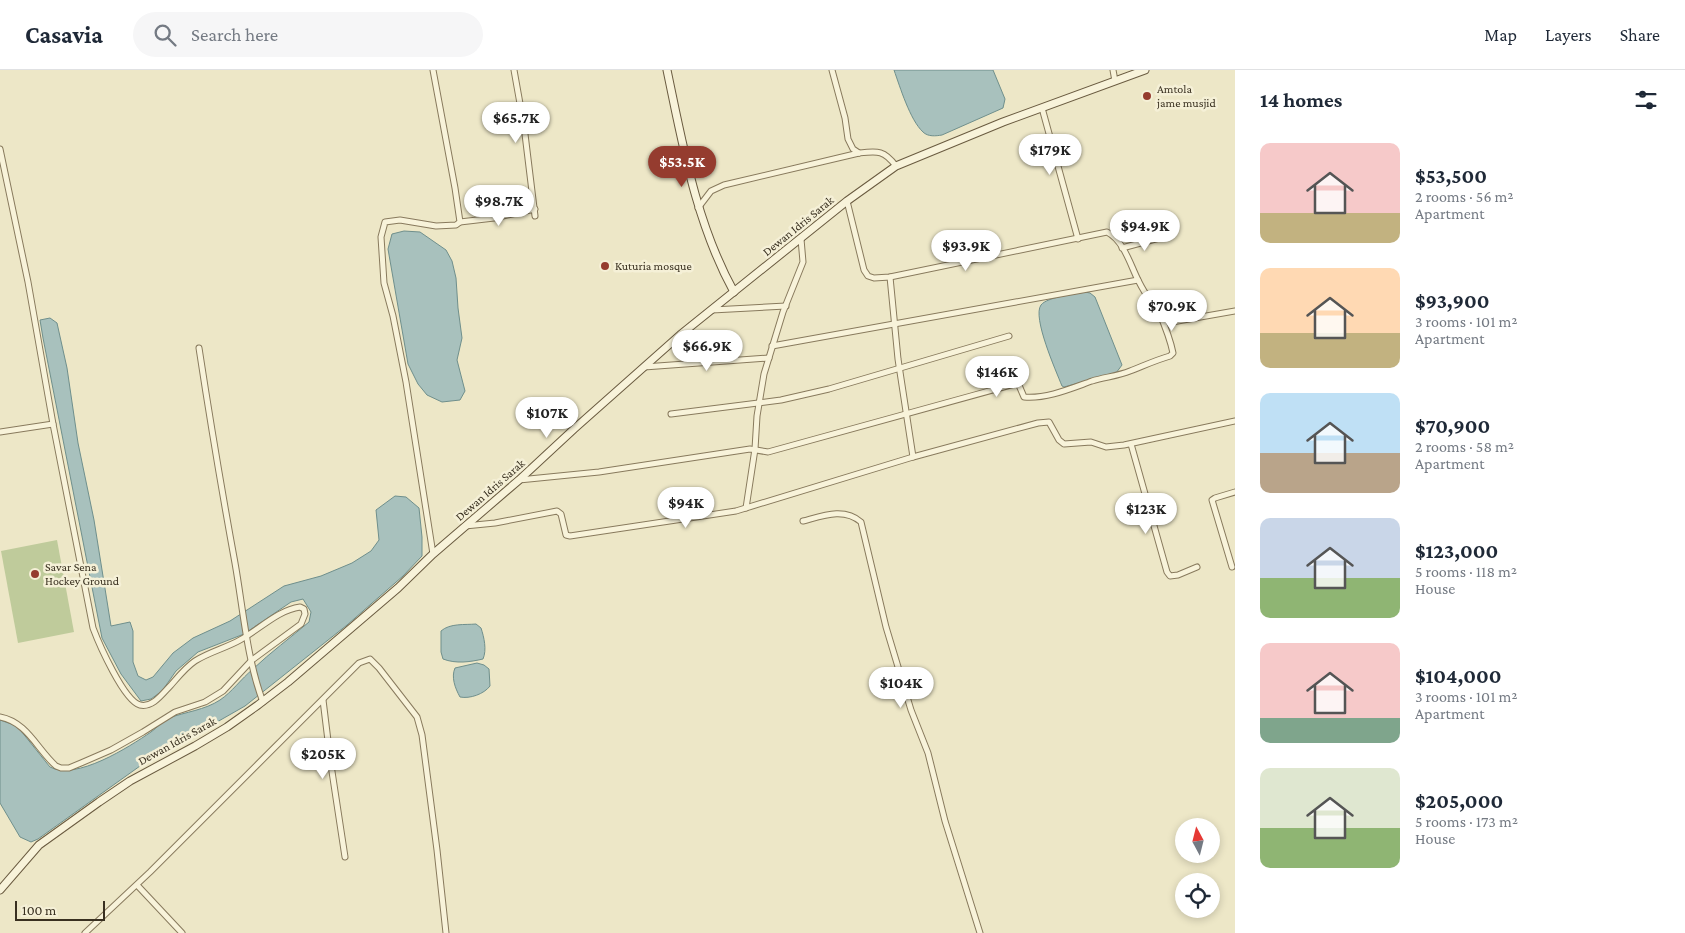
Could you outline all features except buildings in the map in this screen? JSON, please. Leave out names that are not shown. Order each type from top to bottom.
[{"type":"main road","points":[[667,70],[684,153],[698,208],[723,271],[734,292]]},
{"type":"main road","name":"Dewan Idris Sarak","points":[[0,890],[39,846],[99,802],[130,781],[226,727],[263,702],[398,588],[433,554],[519,480],[680,335],[847,201],[896,166],[1042,108],[1145,70]]},
{"type":"street","points":[[433,70],[460,222]]},
{"type":"street","points":[[514,70],[535,216]]},
{"type":"street","points":[[832,70],[845,118],[848,139],[853,149],[859,153]]},
{"type":"street","points":[[1113,70],[1114,81]]},
{"type":"street","points":[[1042,108],[1078,239]]},
{"type":"street","points":[[0,149],[28,282],[53,424],[93,628],[121,686],[131,700],[138,704],[151,703],[161,696],[194,662],[247,636],[284,611],[300,607],[304,609],[305,614],[301,624],[252,660],[224,691],[205,702],[175,712],[111,750],[69,768],[56,766],[24,729],[12,720],[0,717]]},
{"type":"street","points":[[698,208],[711,191],[724,185],[859,153],[876,151],[888,156],[896,166]]},
{"type":"street","points":[[519,480],[608,471],[755,449],[768,452],[1018,383],[1024,397],[1038,397],[1128,372],[1170,356],[1173,352],[1166,328],[1158,312],[1138,280],[1122,248],[1114,236],[1107,232],[890,277],[874,278],[868,276],[864,270],[847,201]]},
{"type":"street","points":[[433,554],[406,382],[393,316],[384,283],[381,237],[385,222],[400,220],[436,226],[456,225],[460,222],[535,210]]},
{"type":"street","points":[[1122,248],[1163,237]]},
{"type":"street","points":[[746,508],[764,374],[772,346],[803,262],[801,239]]},
{"type":"street","points":[[890,277],[906,414],[914,457]]},
{"type":"street","points":[[772,346],[1138,280]]},
{"type":"street","points":[[712,310],[786,306]]},
{"type":"street","points":[[1158,312],[1172,322]]},
{"type":"street","points":[[1166,328],[1172,322],[1235,312]]},
{"type":"street","points":[[671,414],[781,400],[828,389],[1009,336]]},
{"type":"street","points":[[199,348],[213,442],[247,636],[257,685],[263,702]]},
{"type":"street","points":[[644,367],[769,358]]},
{"type":"street","points":[[465,526],[495,523],[557,511],[561,514],[566,535],[570,536],[693,518],[746,508],[914,457],[1026,426],[1049,422],[1064,444],[1092,442],[1106,448],[1235,421]]},
{"type":"street","points":[[0,432],[53,424]]},
{"type":"street","points":[[1131,444],[1167,572],[1170,576],[1178,575],[1197,568]]},
{"type":"street","points":[[1232,567],[1212,500],[1235,492]]},
{"type":"street","points":[[803,521],[828,514],[843,513],[853,515],[860,522],[886,627],[911,710],[928,753],[945,821],[980,933]]},
{"type":"street","points":[[87,933],[359,663],[370,660],[379,668],[417,717],[422,735],[446,933]]},
{"type":"street","points":[[323,700],[345,857]]},
{"type":"street","points":[[137,885],[182,933]]},
{"type":"green space","points":[[57,540],[74,632],[18,643],[1,551]]},
{"type":"water","points":[[894,70],[993,70],[1005,99],[1003,108],[942,135],[927,135],[918,127],[914,120]]},
{"type":"water","points":[[404,231],[420,232],[446,250],[452,261],[456,278],[462,338],[457,360],[465,391],[460,400],[442,402],[427,395],[418,384],[408,364],[388,249],[392,234]]},
{"type":"water","points":[[1085,292],[1095,297],[1122,365],[1116,373],[1064,387],[1042,332],[1039,311],[1044,302],[1062,296]]},
{"type":"water","points":[[50,318],[57,323],[67,368],[78,443],[94,520],[111,626],[130,622],[133,631],[133,662],[138,676],[146,680],[153,677],[173,653],[193,638],[230,621],[284,586],[321,576],[352,563],[371,551],[379,540],[376,510],[395,496],[406,497],[419,508],[422,556],[403,576],[347,625],[245,706],[140,766],[38,839],[31,842],[20,837],[0,803],[0,720],[17,726],[50,767],[61,770],[74,770],[88,766],[130,746],[169,718],[201,709],[220,700],[309,622],[311,612],[303,599],[291,602],[244,634],[198,652],[176,671],[162,691],[151,699],[141,701],[121,674],[102,638],[40,320]]},
{"type":"water","points":[[476,624],[481,628],[484,639],[485,652],[483,659],[453,662],[443,659],[441,631],[453,626]]},
{"type":"water","points":[[477,663],[489,669],[490,686],[476,695],[460,697],[454,682],[455,668]]},
{"type":"place","name":"Amtola jame musjid","points":[[1147,96]]},
{"type":"place","name":"Kuturia mosque","points":[[605,266]]},
{"type":"place","name":"Savar Sena Hockey Ground","points":[[35,574]]}]
